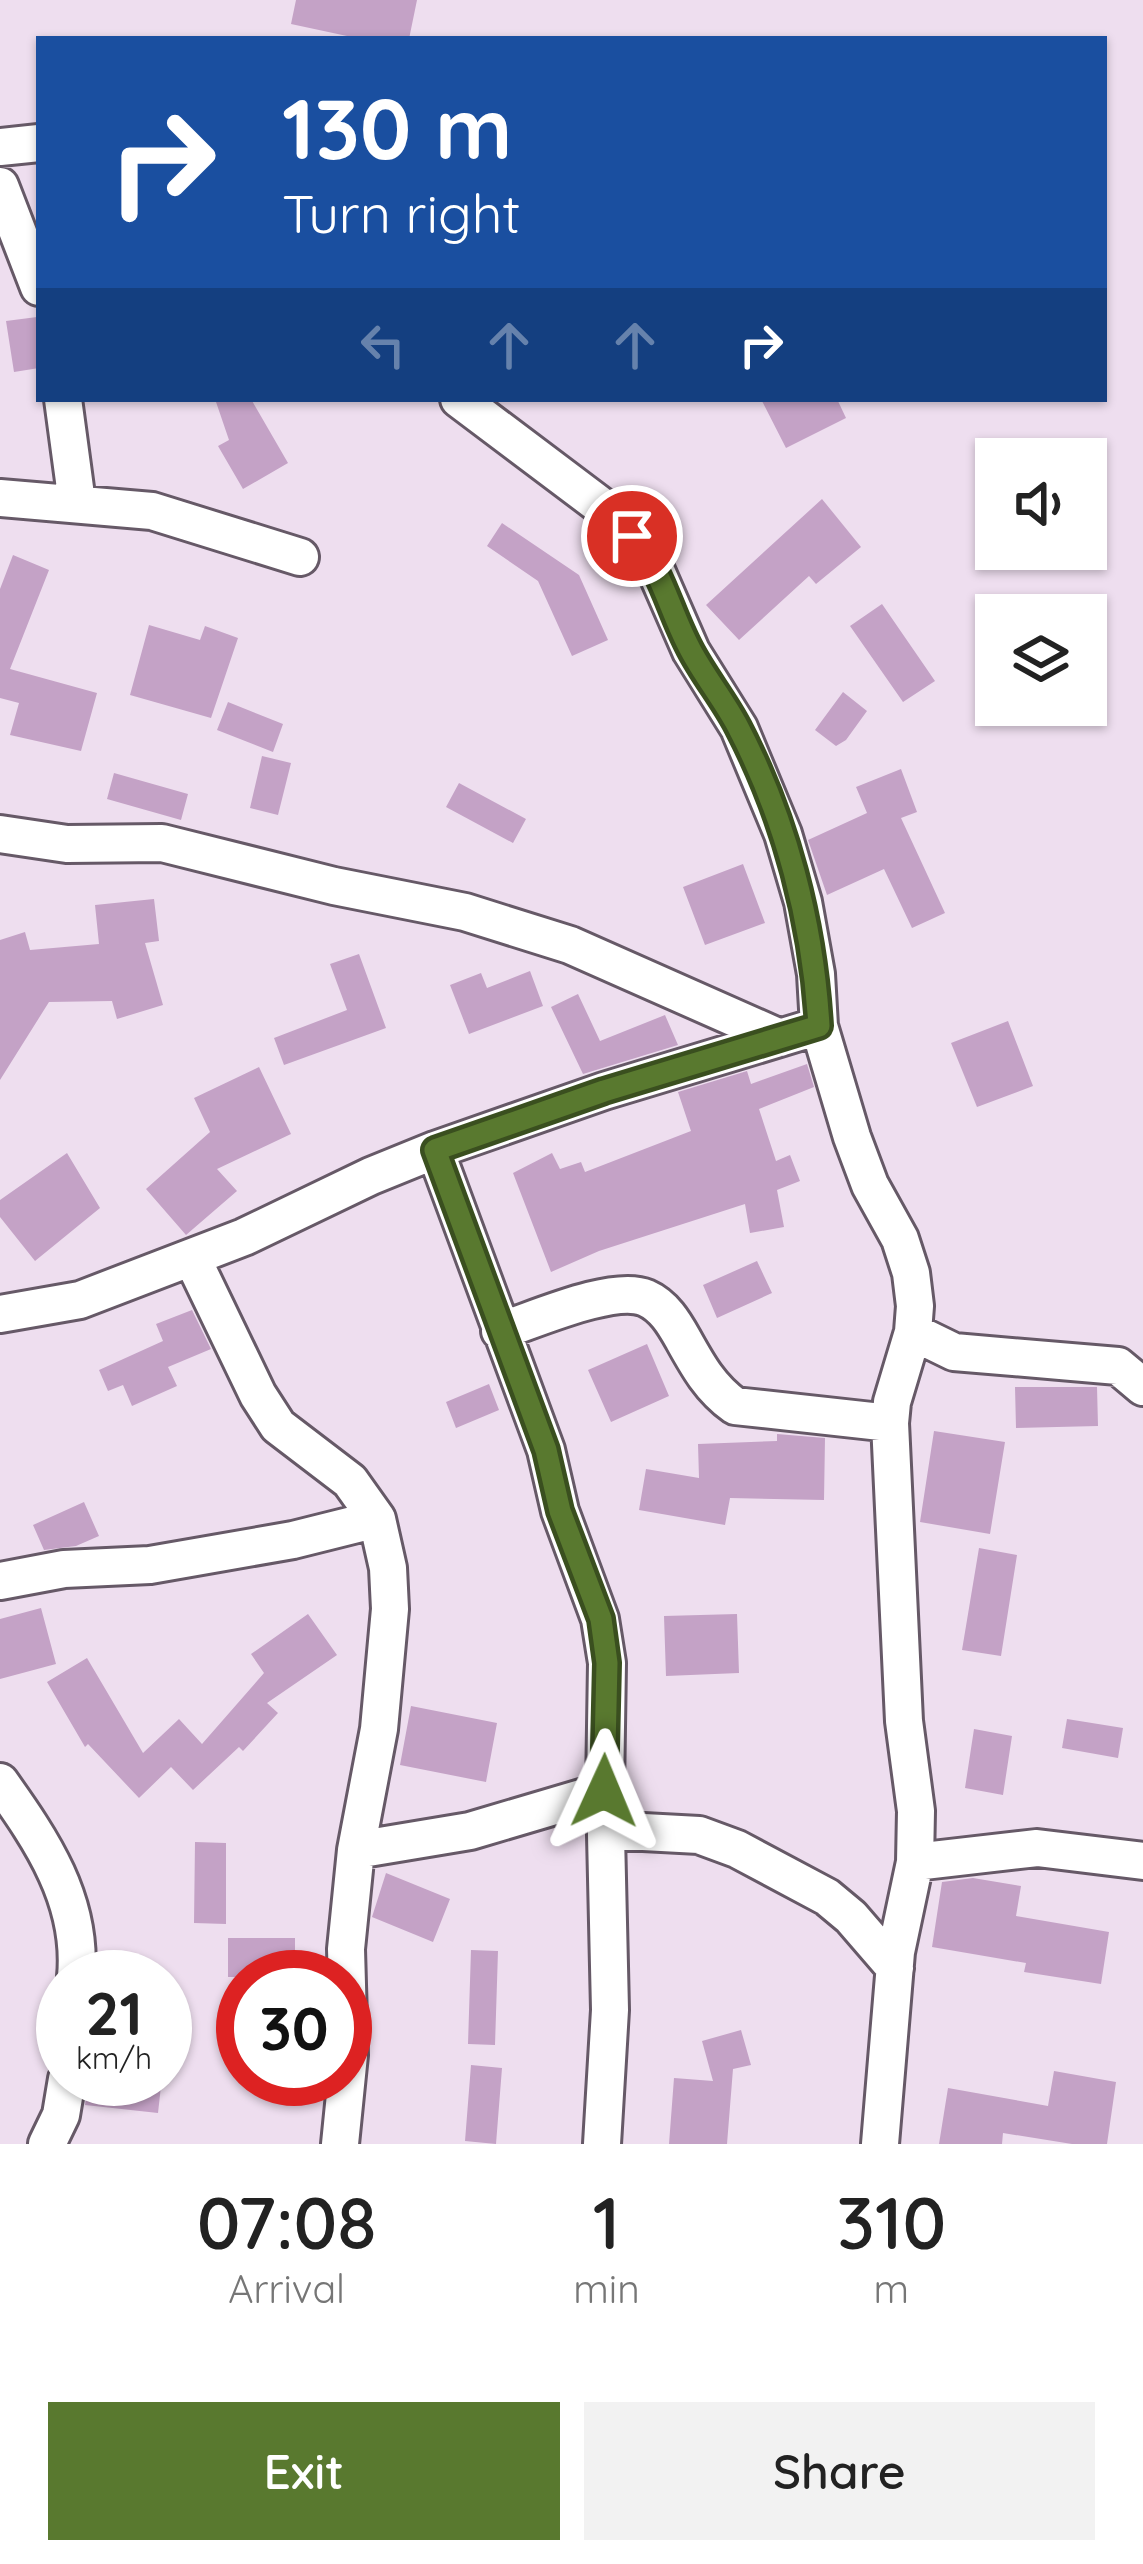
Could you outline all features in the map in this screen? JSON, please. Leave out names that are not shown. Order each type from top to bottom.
[{"type":"street","points":[[0,147],[36,143]]},
{"type":"street","points":[[0,186],[36,279]]},
{"type":"street","points":[[63,402],[77,503]]},
{"type":"street","points":[[462,402],[613,515],[650,557],[691,651],[739,728],[783,834],[803,902],[816,974],[819,1026],[870,1185],[900,1239],[913,1289],[913,1332],[890,1423],[904,1721],[916,1811],[915,1862],[895,1968],[880,2144]]},
{"type":"street","points":[[0,498],[152,511],[300,556]]},
{"type":"street","points":[[0,834],[67,844],[162,843],[334,886],[465,912],[570,945],[780,1038]]},
{"type":"street","points":[[0,1314],[80,1300],[192,1258],[435,1150],[604,1091],[819,1026]]},
{"type":"street","points":[[435,1150],[546,1450],[560,1511],[601,1619],[607,1663],[604,1791],[610,2010],[602,2144]]},
{"type":"street","points":[[192,1258],[258,1395],[278,1426],[350,1481],[377,1520],[388,1568],[379,1729],[356,1850],[346,1948],[349,2055],[340,2144]]},
{"type":"street","points":[[500,1331],[596,1300],[623,1294],[644,1296],[663,1309],[700,1371],[735,1406],[890,1423]]},
{"type":"street","points":[[913,1332],[954,1352],[1118,1366],[1142,1384]]},
{"type":"street","points":[[0,1581],[64,1569],[150,1565],[377,1520]]},
{"type":"street","points":[[0,1782],[42,1842],[62,1883],[79,1950]]},
{"type":"street","points":[[356,1850],[470,1831],[604,1791]]},
{"type":"street","points":[[606,1830],[699,1835],[737,1849],[826,1897],[851,1917],[895,1968]]},
{"type":"street","points":[[915,1862],[1037,1849],[1143,1861]]},
{"type":"street","points":[[46,2144],[62,2106]]},
{"type":"building","points":[[296,0],[417,0],[410,36],[347,36],[291,24]]},
{"type":"building","points":[[36,317],[36,368],[14,372],[6,321]]},
{"type":"building","points":[[216,402],[253,402],[288,463],[243,489],[218,446],[229,440]]},
{"type":"building","points":[[763,402],[838,402],[846,418],[786,448]]},
{"type":"building","points":[[822,499],[861,547],[816,584],[809,576],[739,640],[706,605]]},
{"type":"building","points":[[502,523],[579,575],[608,640],[572,656],[538,581],[487,546]]},
{"type":"building","points":[[13,555],[49,570],[10,669],[97,693],[81,751],[10,735],[19,703],[0,698],[0,589]]},
{"type":"building","points":[[882,604],[935,681],[903,702],[850,626]]},
{"type":"building","points":[[149,625],[200,640],[205,626],[238,638],[211,718],[130,695]]},
{"type":"building","points":[[843,692],[867,711],[836,746],[815,730]]},
{"type":"building","points":[[228,702],[283,724],[273,752],[217,730]]},
{"type":"building","points":[[262,756],[291,763],[278,815],[250,808]]},
{"type":"building","points":[[901,769],[917,812],[901,818],[945,913],[912,928],[884,869],[827,895],[808,840],[867,813],[856,787]]},
{"type":"building","points":[[114,773],[188,794],[181,820],[107,799]]},
{"type":"building","points":[[459,783],[526,819],[513,843],[446,807]]},
{"type":"building","points":[[743,864],[765,923],[705,945],[683,887]]},
{"type":"building","points":[[154,899],[159,941],[145,943],[163,1005],[117,1019],[112,1001],[49,1002],[0,1080],[0,940],[25,932],[30,950],[99,944],[95,905]]},
{"type":"building","points":[[359,954],[386,1028],[284,1065],[274,1038],[347,1010],[330,964]]},
{"type":"building","points":[[530,971],[543,1006],[469,1034],[450,985],[481,973],[487,988]]},
{"type":"building","points":[[578,994],[600,1041],[665,1015],[678,1045],[583,1074],[551,1007]]},
{"type":"building","points":[[1008,1021],[1033,1086],[977,1107],[951,1043]]},
{"type":"building","points":[[807,1064],[814,1087],[759,1109],[776,1161],[790,1155],[800,1181],[777,1190],[784,1227],[750,1233],[745,1204],[599,1251],[551,1272],[513,1173],[552,1153],[560,1169],[581,1162],[585,1172],[691,1131],[678,1092],[747,1071],[751,1084]]},
{"type":"building","points":[[259,1067],[291,1134],[217,1169],[237,1191],[186,1235],[146,1189],[210,1132],[194,1098]]},
{"type":"building","points":[[67,1153],[100,1208],[35,1261],[0,1217],[0,1200]]},
{"type":"building","points":[[757,1261],[772,1293],[717,1318],[703,1285]]},
{"type":"building","points":[[192,1310],[211,1349],[168,1367],[177,1386],[132,1406],[123,1385],[108,1391],[99,1370],[163,1341],[156,1324]]},
{"type":"building","points":[[647,1344],[669,1396],[611,1422],[588,1370]]},
{"type":"building","points":[[489,1384],[499,1410],[456,1428],[446,1402]]},
{"type":"building","points":[[1015,1387],[1097,1387],[1098,1426],[1016,1428]]},
{"type":"building","points":[[934,1431],[1005,1442],[990,1534],[920,1522]]},
{"type":"building","points":[[777,1434],[825,1438],[824,1500],[730,1498],[725,1525],[639,1510],[646,1469],[699,1478],[698,1444],[777,1441]]},
{"type":"building","points":[[84,1502],[99,1536],[76,1546],[44,1550],[33,1525]]},
{"type":"building","points":[[979,1548],[1017,1555],[1001,1656],[962,1650]]},
{"type":"building","points":[[41,1608],[56,1664],[0,1679],[0,1619]]},
{"type":"building","points":[[308,1614],[337,1655],[267,1703],[278,1713],[243,1751],[239,1747],[193,1790],[171,1767],[139,1798],[88,1744],[85,1747],[47,1682],[87,1658],[143,1753],[179,1719],[202,1744],[264,1673],[251,1654]]},
{"type":"building","points":[[737,1614],[739,1673],[666,1676],[664,1616]]},
{"type":"building","points":[[411,1706],[497,1723],[486,1782],[400,1765]]},
{"type":"building","points":[[1067,1719],[1123,1728],[1118,1758],[1062,1748]]},
{"type":"building","points":[[974,1729],[1012,1736],[1003,1795],[965,1788]]},
{"type":"building","points":[[195,1842],[226,1843],[226,1924],[194,1923]]},
{"type":"building","points":[[386,1873],[450,1899],[433,1942],[372,1917]]},
{"type":"building","points":[[973,1878],[1021,1886],[1016,1916],[1109,1932],[1101,1984],[1024,1972],[1026,1963],[932,1947],[942,1882]]},
{"type":"building","points":[[228,1938],[295,1938],[295,1950],[228,1950]]},
{"type":"building","points":[[471,1950],[498,1951],[495,2045],[468,2044]]},
{"type":"building","points":[[741,2030],[751,2065],[733,2069],[727,2144],[669,2144],[674,2078],[713,2081],[702,2041]]},
{"type":"building","points":[[471,2065],[502,2068],[496,2144],[465,2141]]},
{"type":"building","points":[[1054,2071],[1116,2082],[1107,2144],[1072,2144],[1003,2133],[1002,2144],[939,2144],[948,2088],[1048,2106]]},
{"type":"building","points":[[94,2106],[159,2106],[158,2113]]},
{"type":"route","points":[[604,1791],[607,1663],[601,1619],[560,1511],[546,1450],[435,1150],[604,1091],[819,1026],[816,974],[803,902],[783,834],[739,728],[691,651],[650,557],[632,536]]}]
